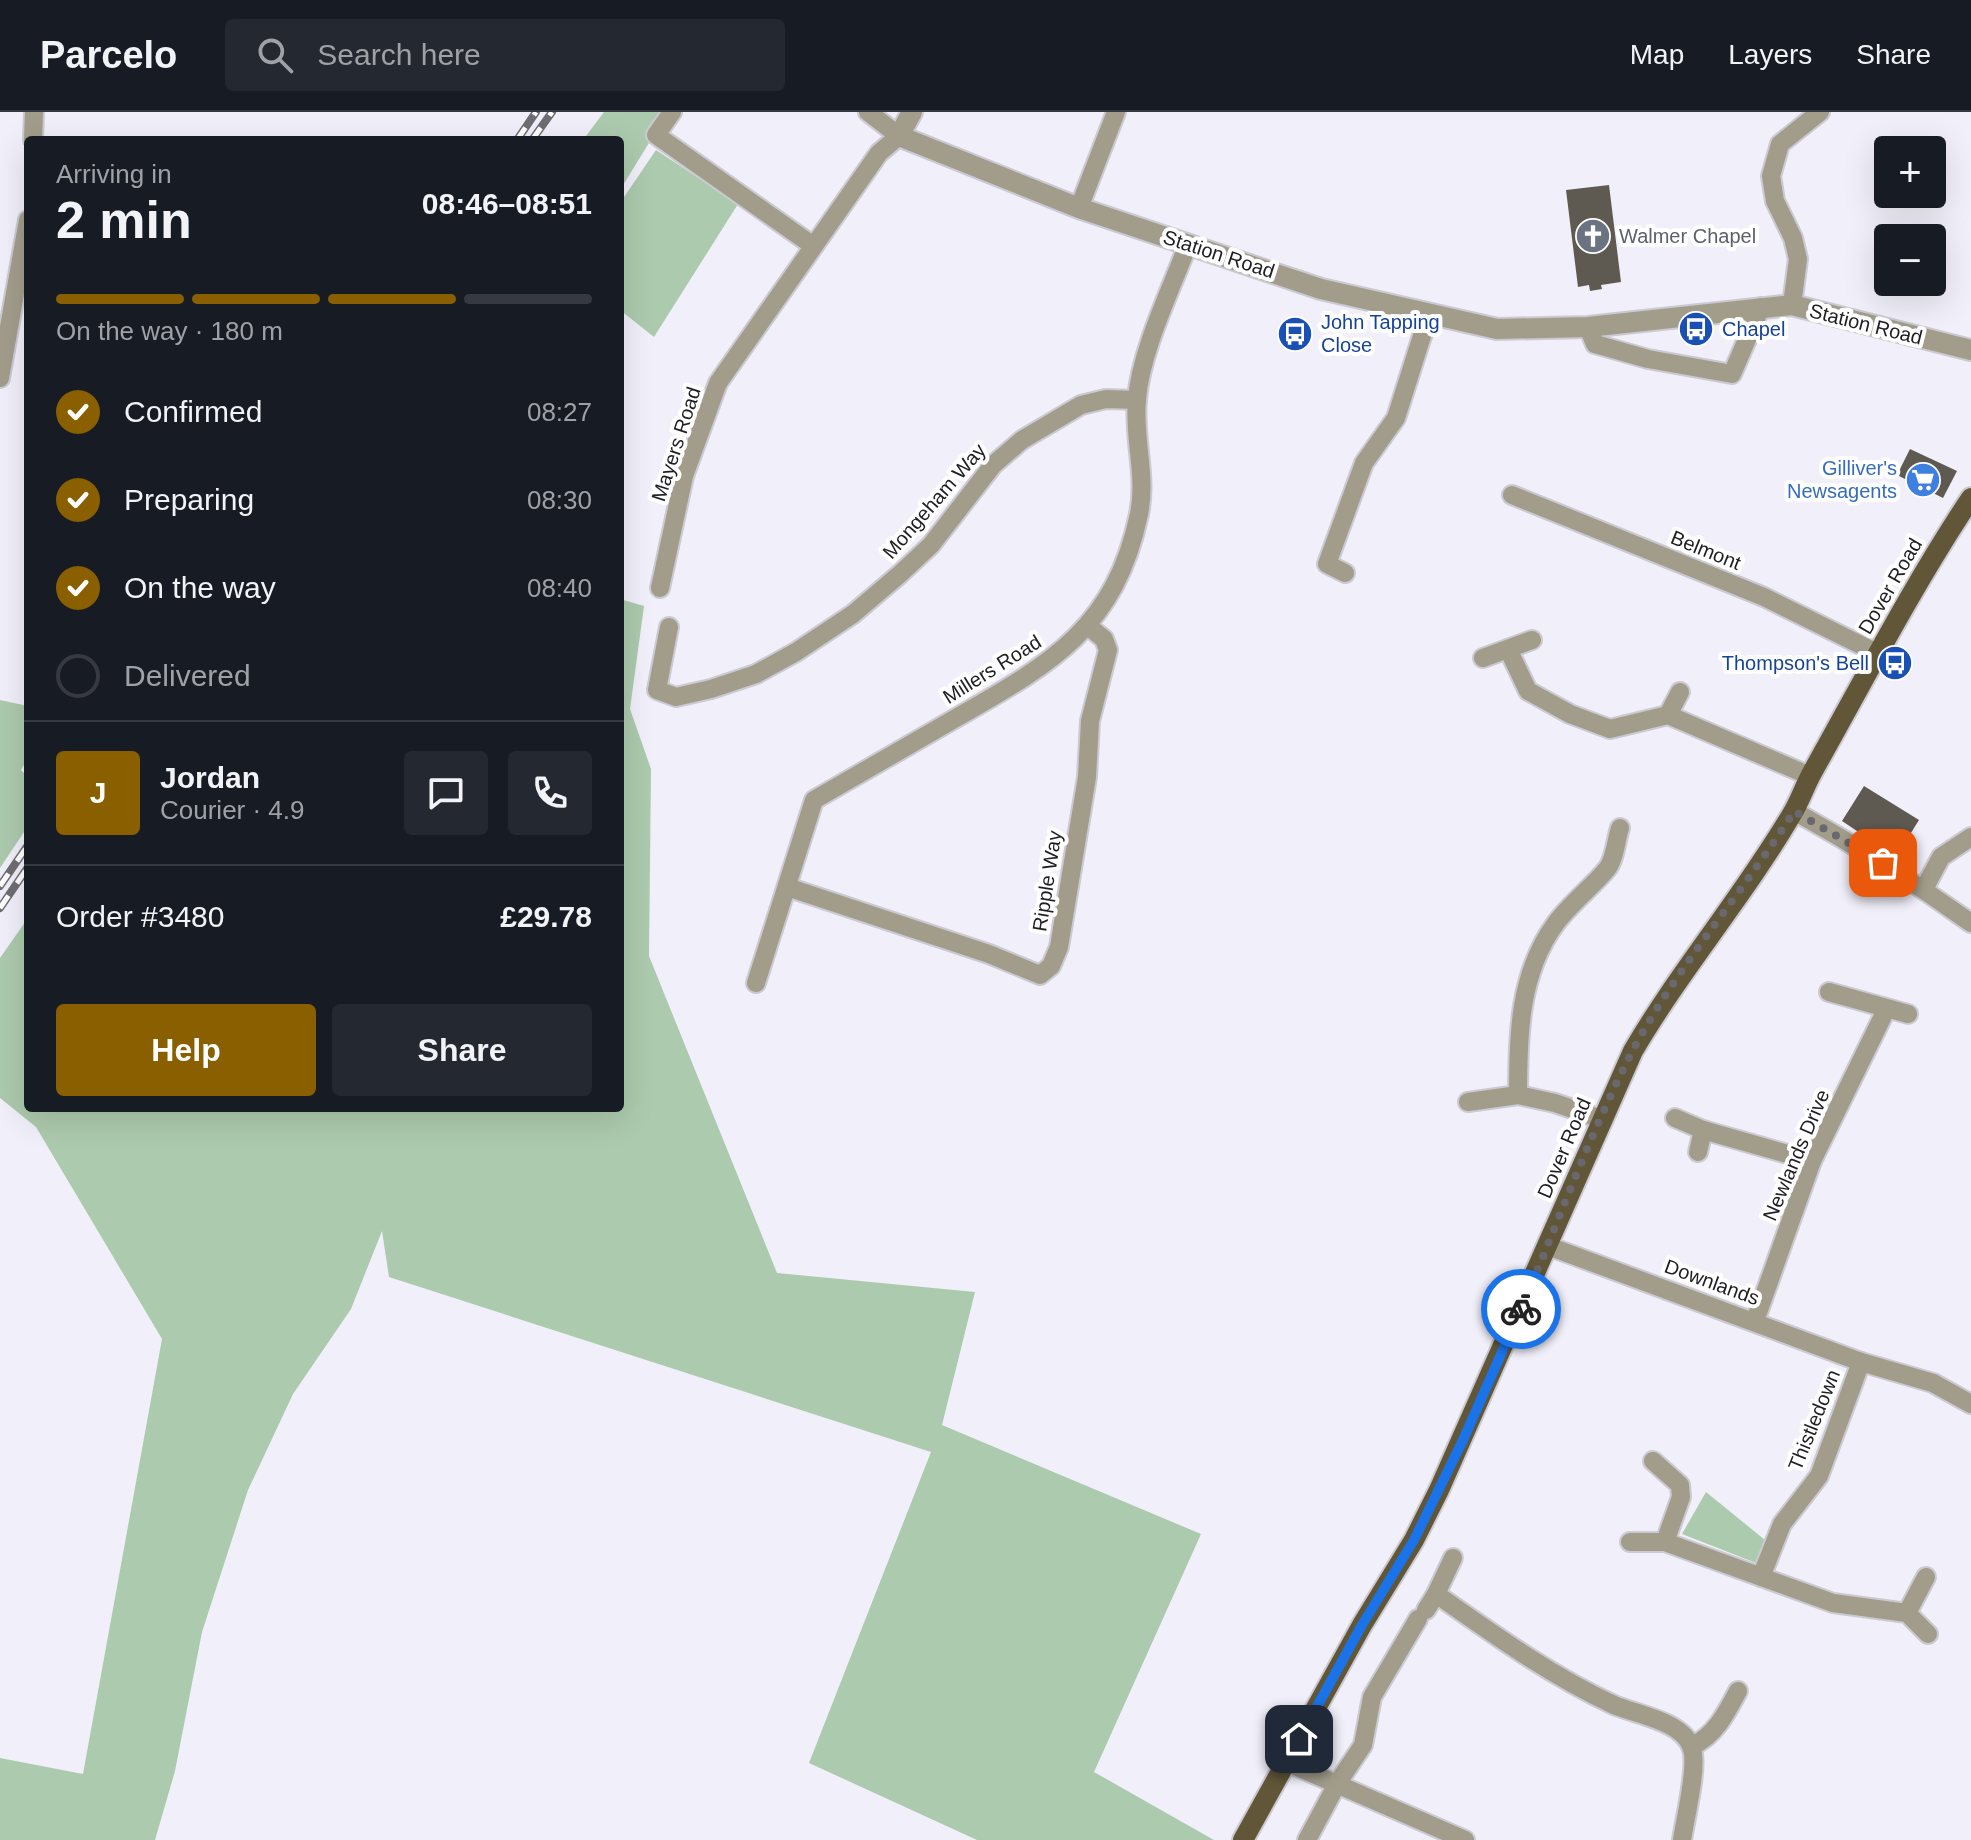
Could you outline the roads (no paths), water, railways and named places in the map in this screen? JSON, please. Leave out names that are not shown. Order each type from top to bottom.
[{"type":"main road","name":"Dover Road","points":[[1243,1840],[1432,1503],[1633,1051],[1661,1003],[1761,864],[1794,811],[1810,776],[1971,498]]},
{"type":"street","points":[[33,136],[34,112]]},
{"type":"street","points":[[672,112],[656,135],[812,245]]},
{"type":"street","points":[[899,136],[912,112]]},
{"type":"street","points":[[1079,208],[1116,112]]},
{"type":"street","points":[[1792,305],[1798,259],[1793,238],[1775,201],[1771,176],[1780,144],[1820,112]]},
{"type":"street","name":"Station Road","points":[[877,115],[899,136],[1079,208],[1321,289],[1497,329],[1588,327],[1792,305],[1971,350]]},
{"type":"street","name":"Mayers Road","points":[[660,588],[684,476],[718,383],[879,153],[899,136]]},
{"type":"street","points":[[0,378],[24,243]]},
{"type":"street","name":"Millers Road","points":[[756,983],[814,800],[1014,685],[1051,660],[1088,626],[1119,575],[1139,513],[1143,478],[1137,400],[1143,367],[1188,244]]},
{"type":"street","points":[[1588,327],[1595,344],[1648,359],[1732,374],[1761,307]]},
{"type":"street","points":[[1345,573],[1327,564],[1364,463],[1396,418],[1429,314]]},
{"type":"street","name":"Mongeham Way","points":[[669,627],[657,690],[676,697],[723,686],[756,674],[825,634],[877,595],[931,545],[982,478],[1022,440],[1081,405],[1106,399],[1137,400]]},
{"type":"street","name":"Belmont","points":[[1512,495],[1764,597],[1879,654]]},
{"type":"street","name":"Ripple Way","points":[[787,887],[989,954],[1040,975],[1051,966],[1059,947],[1087,777],[1090,721],[1108,650],[1104,639],[1088,626]]},
{"type":"street","points":[[1483,658],[1532,640]]},
{"type":"street","points":[[1508,649],[1528,691],[1570,714],[1610,729],[1668,715],[1810,776]]},
{"type":"street","points":[[1668,715],[1680,692]]},
{"type":"street","points":[[1794,811],[1842,837],[1971,923]]},
{"type":"street","points":[[1518,1095],[1520,1026],[1524,996],[1535,960],[1555,925],[1584,890],[1609,867],[1620,828]]},
{"type":"street","points":[[1924,889],[1941,857],[1971,837]]},
{"type":"street","points":[[1829,992],[1908,1014]]},
{"type":"street","name":"Newlands Drive","points":[[1755,1321],[1812,1161],[1886,1010]]},
{"type":"street","points":[[1468,1102],[1518,1095],[1555,1103],[1601,1119]]},
{"type":"street","points":[[1675,1118],[1703,1130],[1812,1161]]},
{"type":"street","points":[[1698,1152],[1703,1130]]},
{"type":"street","name":"Downlands","points":[[1548,1246],[1861,1362],[1933,1383],[1971,1404]]},
{"type":"street","name":"Thistledown","points":[[1761,1577],[1782,1524],[1819,1476],[1861,1362]]},
{"type":"street","points":[[1653,1461],[1680,1485],[1681,1497],[1665,1542]]},
{"type":"street","points":[[1630,1542],[1665,1542],[1833,1603],[1907,1613],[1928,1634]]},
{"type":"street","points":[[1307,1840],[1337,1784],[1363,1745],[1372,1697],[1427,1608],[1453,1558]]},
{"type":"street","points":[[1907,1613],[1926,1577]]},
{"type":"street","points":[[1427,1608],[1538,1663],[1615,1706],[1665,1723],[1692,1746],[1694,1762],[1682,1840]]},
{"type":"street","points":[[1692,1746],[1700,1743],[1722,1721],[1738,1691]]},
{"type":"street","points":[[1286,1762],[1465,1840]]},
{"type":"railway","points":[[520,136],[536,112]]},
{"type":"railway","points":[[535,136],[552,112]]},
{"type":"railway","points":[[0,886],[24,851]]},
{"type":"railway","points":[[0,908],[24,873]]},
{"type":"place","name":"Walmer Chapel","points":[[1593,236]]},
{"type":"place","name":"Chapel","points":[[1696,329]]},
{"type":"place","name":"John Tapping Close","points":[[1295,334]]},
{"type":"place","name":"Gilliver's Newsagents","points":[[1923,480]]},
{"type":"place","name":"Thompson's Bell","points":[[1895,663]]}]
